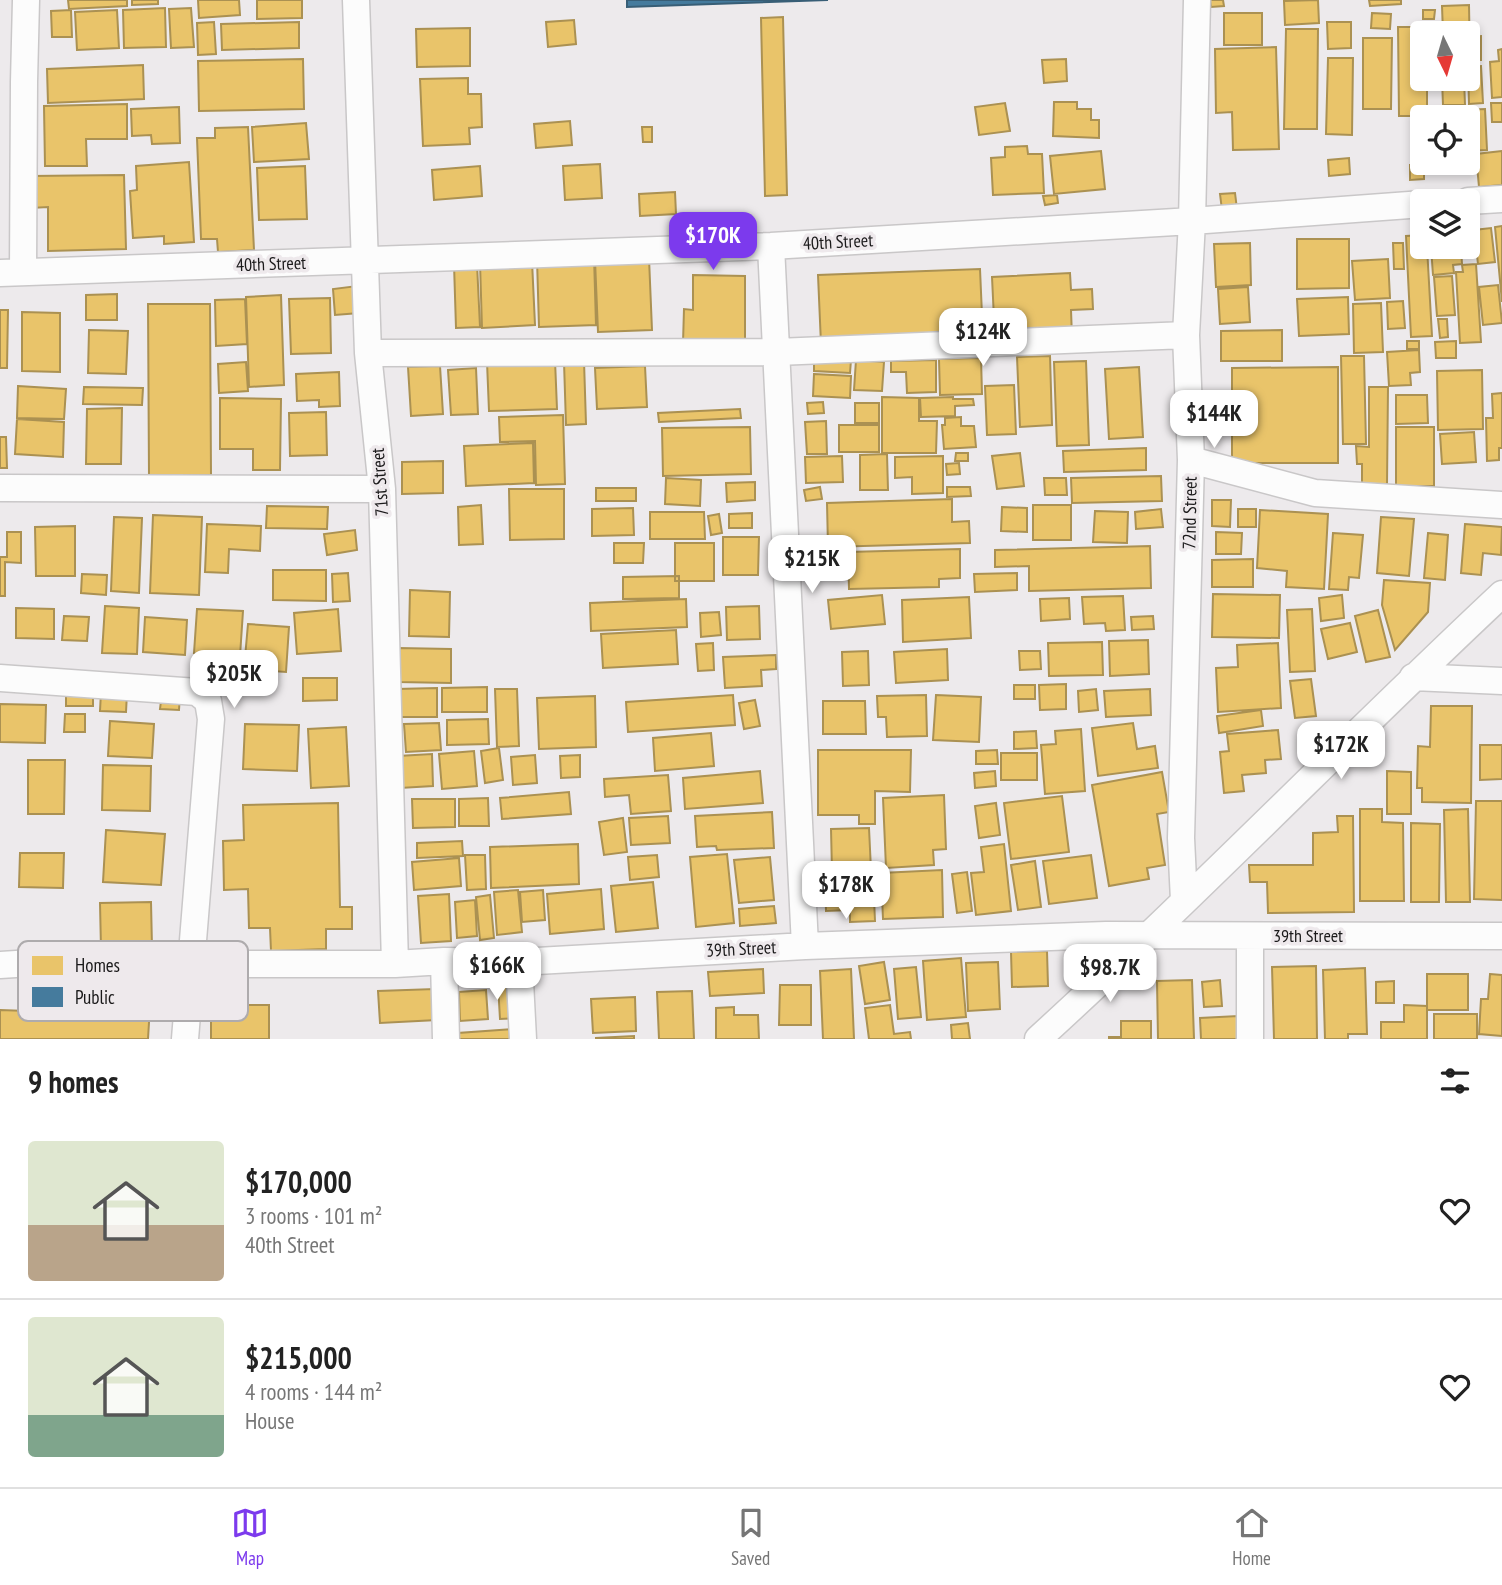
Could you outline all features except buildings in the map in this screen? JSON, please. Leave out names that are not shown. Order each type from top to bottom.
[{"type":"street","points":[[12,272],[24,82],[26,0]]},
{"type":"street","name":"71st Street","points":[[356,0],[368,353],[382,489],[395,964]]},
{"type":"street","name":"72nd Street","points":[[1184,901],[1181,838],[1191,460],[1186,335],[1192,221],[1196,0]]},
{"type":"street","points":[[1480,200],[1502,199]]},
{"type":"street","name":"40th Street","points":[[12,272],[771,246],[1410,205]]},
{"type":"street","points":[[771,246],[805,946]]},
{"type":"street","points":[[368,353],[777,352],[1186,335]]},
{"type":"street","points":[[1191,460],[1315,493],[1502,505]]},
{"type":"street","points":[[0,488],[382,489]]},
{"type":"street","points":[[1038,1039],[1502,594]]},
{"type":"street","points":[[1413,677],[1502,681]]},
{"type":"street","points":[[0,678],[197,692],[208,701],[211,719],[193,941]]},
{"type":"street","name":"39th Street","points":[[248,964],[519,962],[805,946],[1148,934],[1502,936]]},
{"type":"street","points":[[1250,936],[1250,1039]]},
{"type":"street","points":[[444,961],[446,1039]]},
{"type":"street","points":[[519,962],[523,1039]]},
{"type":"street","name":"39th Street","points":[[0,965],[18,964]]},
{"type":"street","points":[[185,1039],[186,1021]]}]
